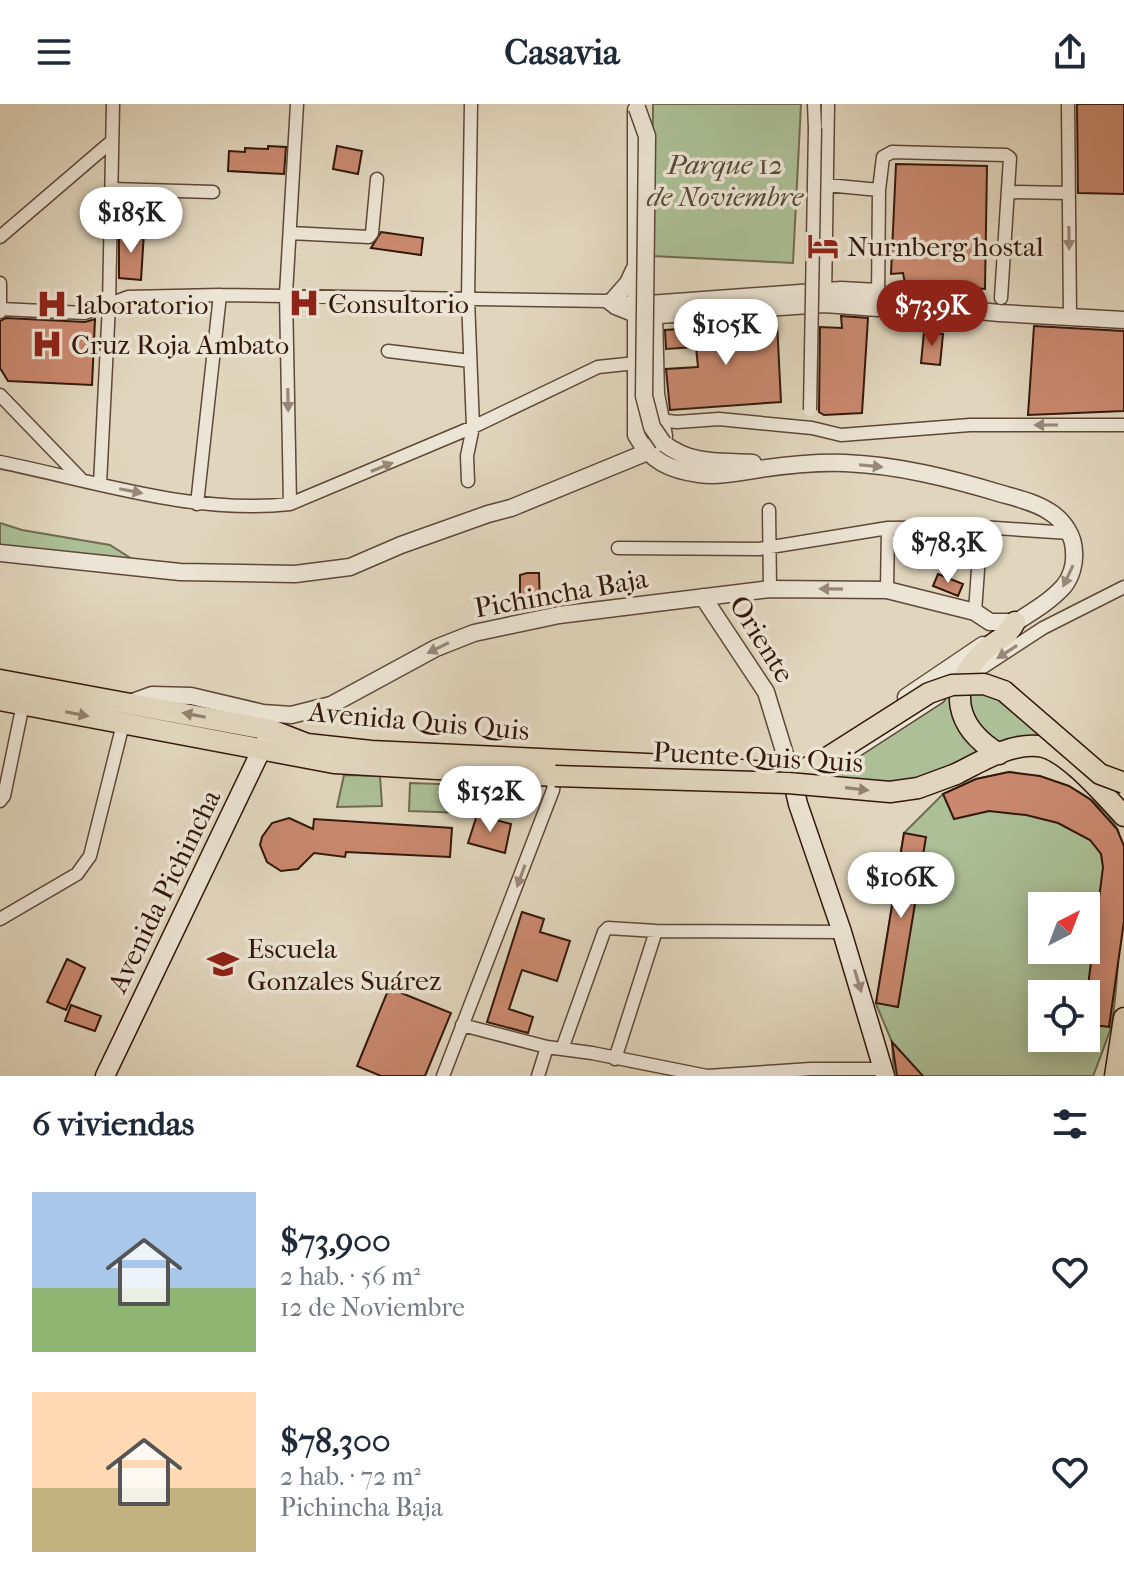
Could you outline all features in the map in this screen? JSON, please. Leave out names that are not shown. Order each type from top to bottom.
[{"type":"main road","points":[[999,754],[984,745],[968,727],[959,706],[962,681],[974,662],[985,650],[1009,634],[1015,622]]},
{"type":"main road","name":"Avenida Quis Quis","points":[[0,680],[271,730],[307,744],[371,751],[690,766],[793,781]]},
{"type":"main road","points":[[793,781],[929,693],[952,685],[984,684],[1004,691],[1100,774],[1124,783]]},
{"type":"main road","name":"Avenida Quis Quis","points":[[0,700],[334,763],[555,776]]},
{"type":"main road","name":"Avenida Pichincha","points":[[105,1076],[271,730]]},
{"type":"main road","name":"Puente Quis Quis","points":[[555,776],[788,783],[890,792],[918,788],[1021,747],[1040,746],[1059,754],[1124,816]]},
{"type":"main road","name":"Oriente","points":[[793,781],[884,1072]]},
{"type":"main road","points":[[1115,1076],[1124,1018]]},
{"type":"street","points":[[100,484],[109,305],[113,104]]},
{"type":"street","points":[[290,504],[286,294],[297,104]]},
{"type":"street","points":[[468,481],[467,456],[473,427],[468,299],[471,104]]},
{"type":"street","points":[[812,428],[814,104]]},
{"type":"street","points":[[825,298],[828,104]]},
{"type":"street","points":[[1068,104],[1070,315]]},
{"type":"street","points":[[637,106],[634,269],[636,435],[645,453],[678,470],[703,475],[793,465]]},
{"type":"street","points":[[637,106],[647,136],[644,396],[652,427],[662,433],[675,452],[694,460],[793,465],[843,463],[898,468],[959,481],[1048,511],[1059,519],[1074,545],[1074,560],[1067,582],[1040,607],[793,781]]},
{"type":"street","points":[[0,237],[112,141]]},
{"type":"street","points":[[883,301],[879,190],[883,157],[892,152],[1006,155],[1011,162],[1010,192],[1001,298]]},
{"type":"street","points":[[290,233],[369,237],[372,233],[377,179]]},
{"type":"street","points":[[827,185],[879,190]]},
{"type":"street","points":[[111,189],[213,192]]},
{"type":"street","points":[[1010,192],[1068,193]]},
{"type":"street","points":[[0,283],[0,311],[85,313],[128,297],[286,294],[610,300],[628,283],[634,269]]},
{"type":"street","points":[[197,504],[220,295]]},
{"type":"street","points":[[635,311],[738,296],[883,301],[999,313],[1124,320]]},
{"type":"street","points":[[610,300],[615,308],[654,315],[825,298]]},
{"type":"street","points":[[654,315],[662,433]]},
{"type":"street","points":[[388,351],[470,361]]},
{"type":"street","points":[[0,462],[197,504],[261,507],[290,504],[473,427],[598,367],[636,363]]},
{"type":"street","points":[[0,395],[80,478]]},
{"type":"street","points":[[0,553],[180,572],[295,574],[350,567],[401,545],[511,508],[645,453],[662,433],[677,422],[719,419],[812,428],[841,435],[970,425],[1124,425]]},
{"type":"street","points":[[603,470],[636,435],[662,433]]},
{"type":"street","points":[[769,510],[770,589]]},
{"type":"street","points":[[618,548],[769,548],[888,528],[981,527],[1069,533]]},
{"type":"street","points":[[975,612],[981,527]]},
{"type":"street","points":[[887,590],[888,528]]},
{"type":"street","points":[[793,781],[876,739],[1043,628],[1124,587]]},
{"type":"street","name":"Pichincha Baja","points":[[130,703],[152,695],[191,696],[263,713],[291,715],[331,705],[436,648],[474,633],[559,615],[770,589],[887,590],[975,612],[990,622],[1015,622]]},
{"type":"street","name":"Oriente","points":[[703,597],[766,692],[793,781]]},
{"type":"street","points":[[1,915],[85,867],[130,703]]},
{"type":"street","points":[[0,801],[4,796],[23,704]]},
{"type":"street","points":[[443,1076],[553,790],[555,776]]},
{"type":"street","points":[[562,1049],[608,928],[842,932]]},
{"type":"street","points":[[615,1059],[656,931]]},
{"type":"street","points":[[462,1025],[547,1047],[707,1076],[811,1069],[884,1072]]},
{"type":"street","points":[[538,1076],[547,1047]]},
{"type":"green space","name":"Parque 12 de Noviembre","points":[[653,104],[801,104],[793,263],[652,256]]},
{"type":"green space","points":[[0,523],[22,530],[110,545],[132,559],[98,562],[0,549]]},
{"type":"green space","points":[[952,692],[995,695],[1078,763],[1023,740],[919,783],[863,785],[813,773]]},
{"type":"green space","points":[[1009,772],[1041,778],[1085,795],[1118,830],[1120,897],[1116,988],[1110,1030],[1093,1076],[894,1076],[892,1042],[876,1004],[904,833],[943,794],[976,779]]},
{"type":"green space","points":[[344,775],[380,776],[382,806],[337,807]]},
{"type":"green space","points":[[410,783],[467,785],[466,813],[409,811]]},
{"type":"building","points":[[1077,104],[1124,104],[1124,194],[1078,193]]},
{"type":"building","points":[[268,146],[286,147],[284,174],[228,171],[229,151],[245,152],[245,148],[268,149]]},
{"type":"building","points":[[337,146],[362,151],[358,174],[333,169]]},
{"type":"building","points":[[896,164],[987,166],[985,289],[905,283],[903,273],[891,274]]},
{"type":"building","points":[[119,231],[144,232],[141,280],[119,278]]},
{"type":"building","points":[[381,232],[423,238],[421,255],[371,248]]},
{"type":"building","points":[[841,316],[868,318],[862,413],[824,415],[819,412],[820,327],[842,328]]},
{"type":"building","name":"Cruz Roja Ambato","points":[[6,318],[85,322],[95,319],[92,385],[8,381],[0,368],[0,321]]},
{"type":"building","points":[[777,322],[781,402],[670,410],[666,369],[698,367],[696,347],[666,349],[665,330]]},
{"type":"building","points":[[1034,326],[1124,331],[1124,411],[1028,415]]},
{"type":"building","points":[[924,332],[943,334],[940,365],[921,363]]},
{"type":"building","points":[[539,573],[540,605],[520,607],[520,575]]},
{"type":"building","points":[[938,574],[963,584],[958,596],[933,586]]},
{"type":"building","points":[[1009,772],[1040,776],[1069,786],[1091,800],[1117,829],[1124,846],[1124,921],[1109,1027],[1100,1026],[1100,980],[1089,980],[1091,964],[1100,964],[1101,854],[1090,840],[1058,823],[1026,815],[989,811],[954,819],[943,794],[976,779]]},
{"type":"building","points":[[477,815],[511,824],[505,853],[468,843]]},
{"type":"building","points":[[289,818],[313,829],[314,819],[452,828],[450,857],[346,852],[345,857],[314,853],[298,869],[281,871],[267,862],[260,845],[272,823]]},
{"type":"building","points":[[904,833],[926,837],[898,1007],[876,1003]]},
{"type":"building","points":[[522,912],[544,919],[540,932],[570,941],[557,981],[522,970],[509,1009],[533,1017],[528,1033],[487,1022]]},
{"type":"building","points":[[67,959],[85,968],[66,1010],[47,1002]]},
{"type":"building","points":[[389,988],[451,1013],[425,1076],[381,1076],[357,1066]]},
{"type":"building","points":[[71,1005],[101,1016],[95,1031],[65,1021]]},
{"type":"building","points":[[892,1042],[923,1076],[897,1076]]},
{"type":"place","name":"Nurnberg hostal","points":[[823,246]]},
{"type":"place","name":"Consultorio","points":[[304,303]]},
{"type":"place","name":"laboratorio","points":[[52,304]]},
{"type":"place","name":"Cruz Roja Ambato","points":[[47,344]]},
{"type":"place","name":"Escuela Gonzales Suárez","points":[[223,964]]}]
